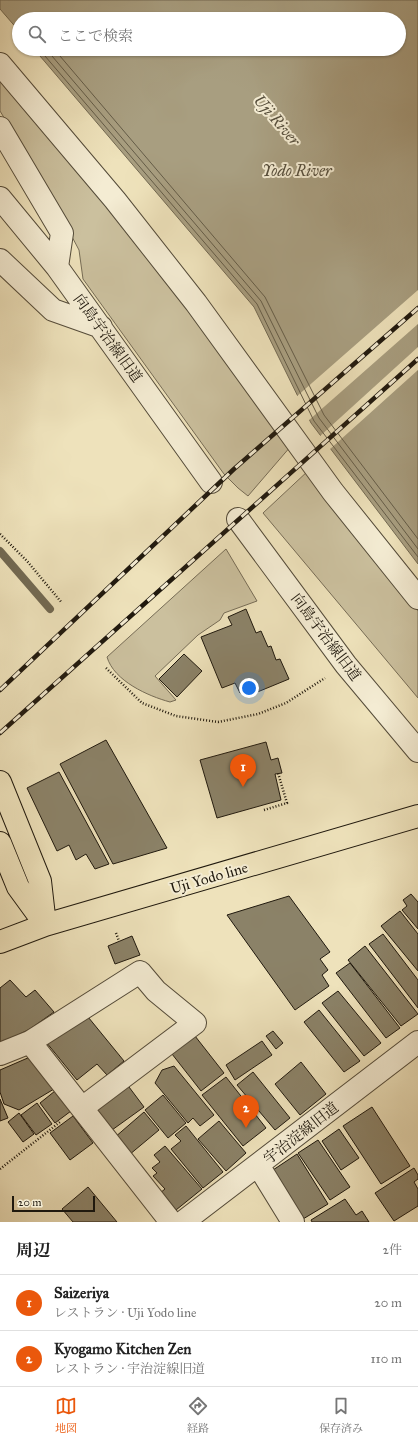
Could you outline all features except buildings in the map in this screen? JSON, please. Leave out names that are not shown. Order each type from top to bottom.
[{"type":"main road","points":[[0,782],[40,881],[45,925]]},
{"type":"main road","name":"Uji Yodo line","points":[[0,942],[45,925],[418,816]]},
{"type":"main road","points":[[0,843],[18,887],[45,925]]},
{"type":"street","points":[[0,64],[144,237],[268,401],[333,492],[418,598]]},
{"type":"street","points":[[0,128],[62,233],[57,267]]},
{"type":"street","name":"向島宇治線旧道","points":[[0,198],[57,267],[211,482]]},
{"type":"street","points":[[0,260],[53,310],[101,327]]},
{"type":"street","name":"向島宇治線旧道","points":[[238,519],[346,665],[418,751]]},
{"type":"street","points":[[0,1054],[30,1042],[140,972],[156,991],[195,1023],[82,1108]]},
{"type":"street","points":[[30,1042],[171,1222]]},
{"type":"street","name":"宇治淀線旧道","points":[[182,1222],[418,1042]]},
{"type":"street","points":[[258,1165],[293,1222]]},
{"type":"path","points":[[0,534],[27,560],[62,603]]},
{"type":"path","points":[[106,668],[142,703],[176,716],[218,722],[258,714],[286,703],[346,665]]},
{"type":"path","points":[[264,810],[287,803],[278,774]]},
{"type":"path","points":[[116,933],[119,941]]},
{"type":"path","points":[[0,1169],[72,1113],[82,1108]]},
{"type":"shaded area","points":[[0,75],[107,204],[291,446],[248,496],[224,474],[83,279],[79,250],[42,180],[0,111]]},
{"type":"shaded area","points":[[309,470],[418,611],[418,698],[263,513]]},
{"type":"shaded area","points":[[226,549],[257,601],[224,613],[220,620],[198,635],[155,676],[176,700],[170,702],[152,696],[124,680],[111,666],[107,657]]},
{"type":"water","name":"Yodo River","points":[[0,0],[418,0],[418,564],[311,423],[254,307],[40,56],[406,56],[406,12],[12,12],[12,23],[0,9]]},
{"type":"pier","points":[[418,290],[418,324],[308,421],[296,397]]},
{"type":"pier","points":[[418,347],[418,370],[329,450],[319,437]]},
{"type":"waterway","points":[[0,551],[50,609]]},
{"type":"railway","points":[[0,690],[234,469],[418,308]]},
{"type":"railway","points":[[0,733],[418,359]]},
{"type":"place","name":"Saizeriya","points":[[243,787]]},
{"type":"place","name":"Kyogamo Kitchen Zen","points":[[246,1128]]},
{"type":"water label","name":"Uji River","points":[[277,120]]}]
